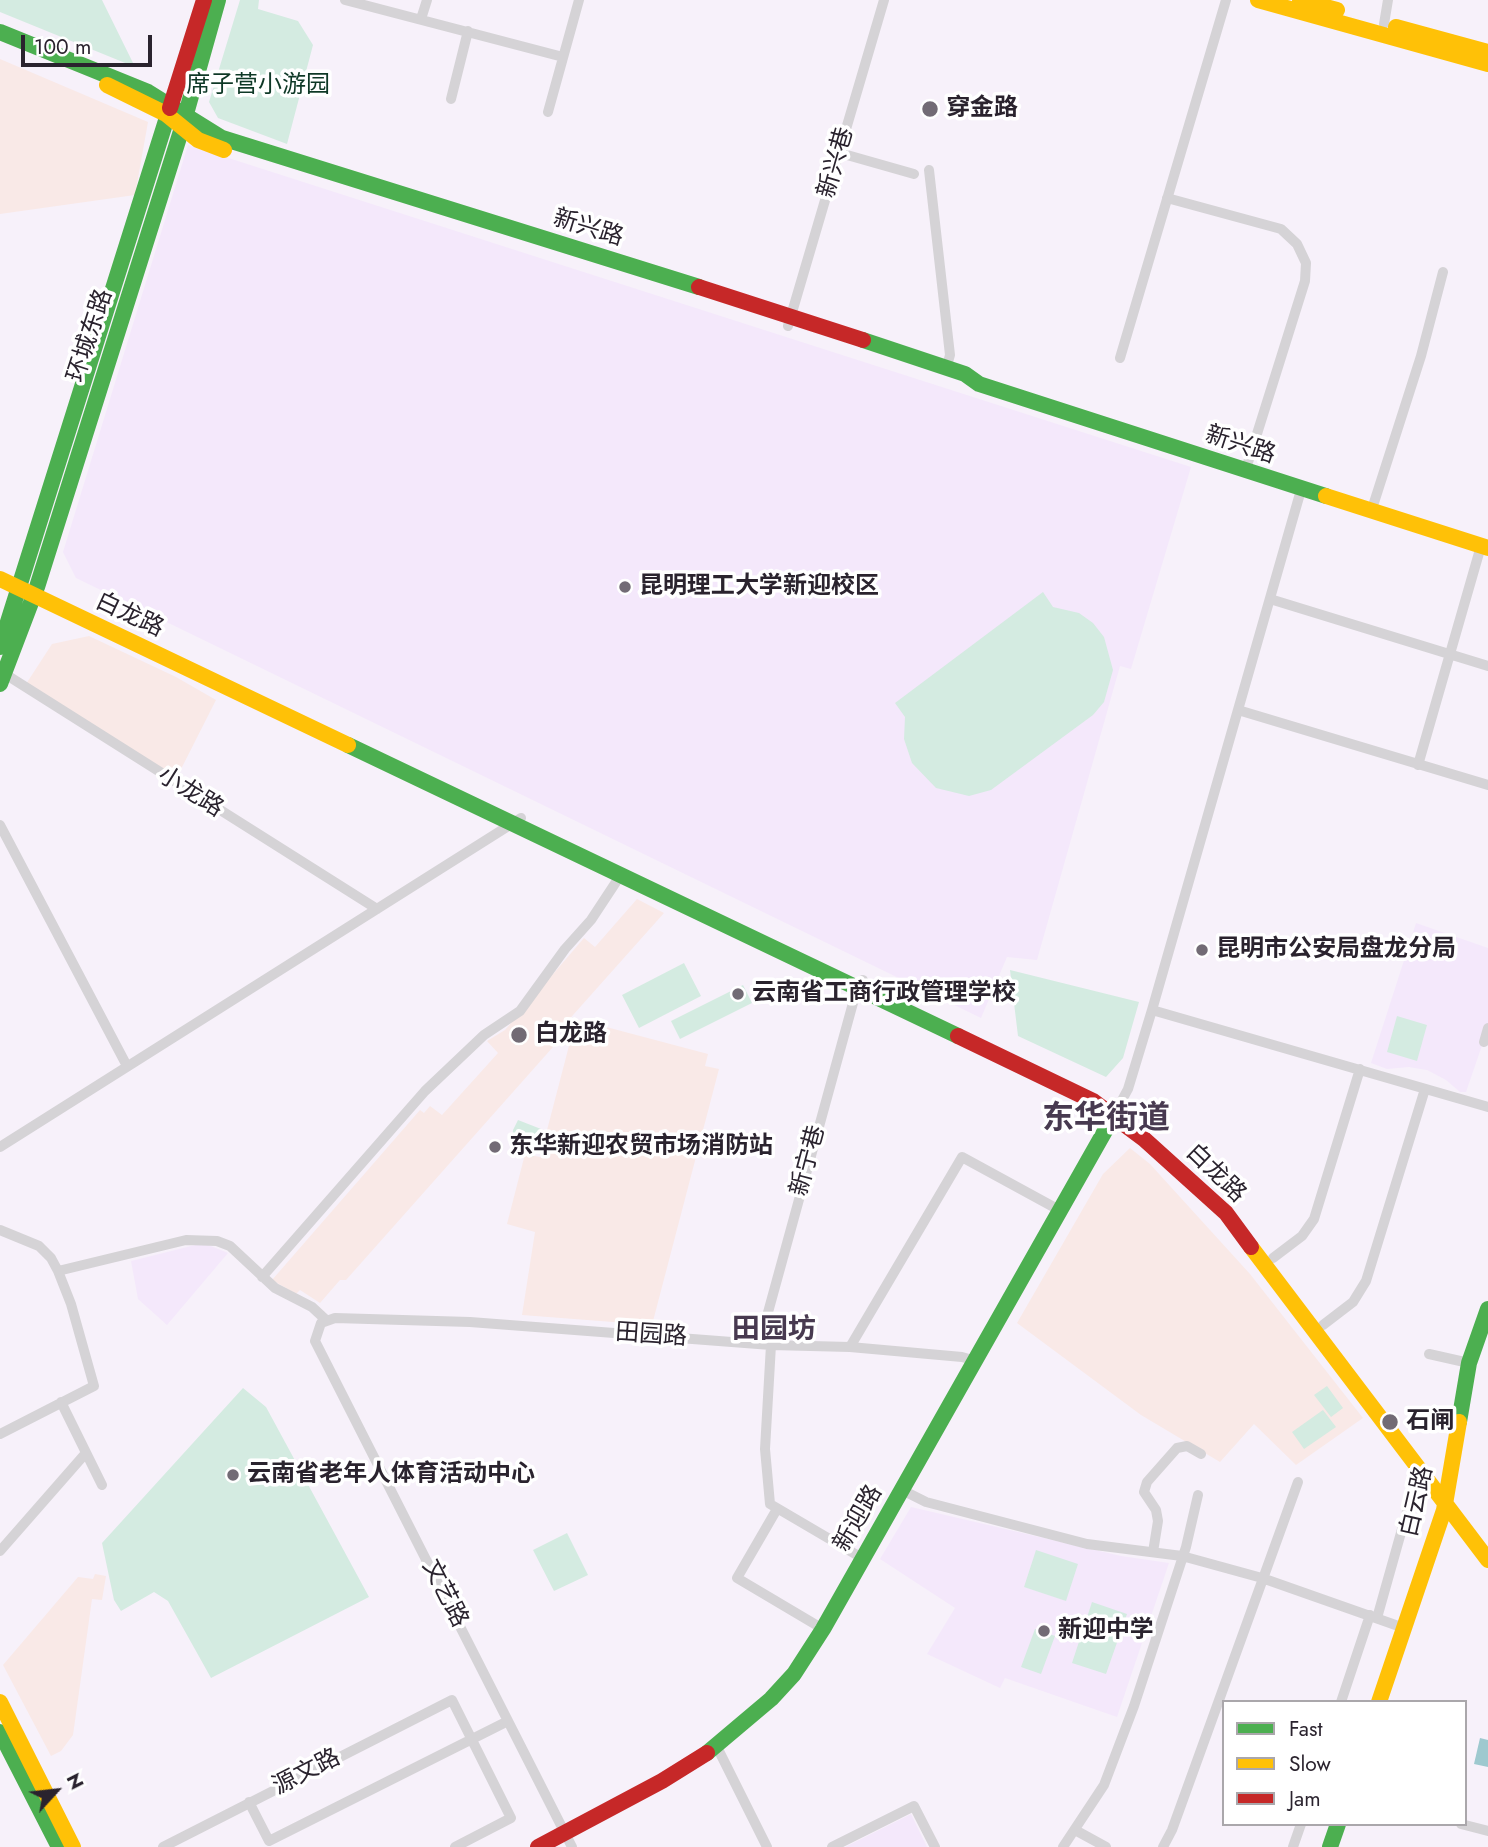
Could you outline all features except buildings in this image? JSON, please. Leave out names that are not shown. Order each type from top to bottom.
[{"type":"main road","name":"环城东路","points":[[2,679],[168,109],[204,0]]},
{"type":"main road","name":"环城东路","points":[[0,647],[29,588],[183,122],[218,0]]},
{"type":"main road","points":[[1258,0],[1488,64]]},
{"type":"main road","points":[[1300,0],[1488,52]]},
{"type":"main road","points":[[0,32],[168,109]]},
{"type":"main road","points":[[0,43],[168,109]]},
{"type":"main road","name":"新兴路","points":[[168,109],[183,122],[222,138],[946,369],[979,384],[1245,472],[1485,547]]},
{"type":"main road","name":"新兴路","points":[[790,321],[964,385],[979,384]]},
{"type":"main road","name":"白龙路","points":[[0,568],[29,588]]},
{"type":"main road","name":"白龙路","points":[[0,579],[29,588],[517,820],[861,985],[1117,1112],[1210,1184],[1233,1206],[1323,1325],[1446,1496],[1488,1560]]},
{"type":"main road","name":"白龙路","points":[[517,820],[620,876],[861,985]]},
{"type":"main road","name":"白龙路","points":[[1117,1112],[1226,1213],[1427,1478],[1488,1544]]},
{"type":"main road","name":"新迎路","points":[[538,1847],[569,1840],[717,1747],[771,1699],[794,1674],[823,1629],[1117,1112]]},
{"type":"main road","name":"白云路","points":[[1381,1700],[1446,1496],[1469,1363],[1488,1309]]},
{"type":"main road","points":[[0,1702],[73,1847]]},
{"type":"main road","points":[[0,1732],[59,1847]]},
{"type":"main road","points":[[1330,1847],[1337,1826]]},
{"type":"street","points":[[345,0],[563,57]]},
{"type":"street","points":[[421,19],[427,0]]},
{"type":"street","points":[[548,112],[579,0]]},
{"type":"street","name":"新兴巷","points":[[790,321],[884,0]]},
{"type":"street","points":[[1120,358],[1226,0]]},
{"type":"street","points":[[1384,24],[1388,0]]},
{"type":"street","points":[[450,99],[472,32]]},
{"type":"street","points":[[840,153],[914,174]]},
{"type":"street","points":[[929,170],[950,355],[946,369]]},
{"type":"street","points":[[1167,198],[1280,229],[1297,244],[1306,263],[1305,281],[1245,472]]},
{"type":"street","points":[[1371,512],[1421,356],[1443,272]]},
{"type":"street","points":[[1117,1112],[1152,1010],[1301,490]]},
{"type":"street","points":[[1418,765],[1449,653],[1485,547]]},
{"type":"street","points":[[1270,599],[1488,666]]},
{"type":"street","name":"小龙路","points":[[2,679],[377,909]]},
{"type":"street","points":[[1237,710],[1488,785]]},
{"type":"street","points":[[0,1147],[517,820]]},
{"type":"street","points":[[0,825],[127,1066]]},
{"type":"street","points":[[262,1277],[425,1091],[484,1035],[520,1011],[565,949],[591,920],[620,876]]},
{"type":"street","name":"新宁巷","points":[[777,1509],[770,1504],[765,1449],[767,1345],[771,1303],[861,985]]},
{"type":"street","points":[[1152,1010],[1488,1107]]},
{"type":"street","points":[[1484,1042],[1488,1028]]},
{"type":"street","points":[[1273,1258],[1302,1236],[1314,1219],[1360,1069]]},
{"type":"street","points":[[1323,1325],[1353,1302],[1366,1281],[1425,1088]]},
{"type":"street","points":[[850,1347],[962,1157],[1061,1211]]},
{"type":"street","points":[[0,1230],[39,1246],[51,1258],[71,1304],[86,1366],[94,1386],[0,1434]]},
{"type":"street","points":[[58,1272],[203,1238],[230,1246],[275,1288],[312,1307],[326,1320]]},
{"type":"street","name":"田园路","points":[[326,1320],[335,1318],[470,1322],[767,1345],[850,1347],[962,1357],[976,1361]]},
{"type":"street","name":"文艺路","points":[[326,1320],[316,1332],[315,1340],[569,1840]]},
{"type":"street","points":[[1429,1354],[1469,1363]]},
{"type":"street","points":[[61,1402],[102,1485]]},
{"type":"street","points":[[1153,1552],[1158,1521],[1144,1492],[1147,1482],[1177,1448],[1187,1446],[1201,1454]]},
{"type":"street","points":[[0,1551],[85,1454]]},
{"type":"street","points":[[1343,1700],[1413,1490],[1427,1478]]},
{"type":"street","points":[[1163,1847],[1172,1830],[1298,1482]]},
{"type":"street","points":[[902,1490],[926,1502],[1087,1545],[1182,1556],[1262,1578],[1404,1628]]},
{"type":"street","points":[[1063,1847],[1104,1785],[1134,1706],[1182,1556],[1198,1495]]},
{"type":"street","points":[[823,1629],[737,1578],[777,1509],[862,1558]]},
{"type":"street","name":"源文路","points":[[163,1847],[452,1700],[471,1739]]},
{"type":"street","points":[[249,1802],[269,1841],[508,1721]]},
{"type":"street","points":[[455,1847],[511,1818],[471,1739]]},
{"type":"street","points":[[717,1747],[767,1847]]},
{"type":"street","points":[[832,1847],[914,1806],[934,1847]]},
{"type":"street","points":[[1293,1847],[1300,1826]]},
{"type":"street","points":[[1467,1826],[1488,1831]]},
{"type":"street","points":[[1075,1830],[1106,1847]]},
{"type":"shaded area","points":[[0,59],[148,122],[135,195],[0,214]]},
{"type":"shaded area","name":"昆明理工大学新迎校区","points":[[188,145],[1191,467],[1131,669],[1120,666],[1037,960],[1007,957],[981,1018],[76,578],[63,552]]},
{"type":"shaded area","points":[[89,636],[176,677],[216,700],[175,781],[26,684],[52,644]]},
{"type":"shaded area","points":[[637,899],[664,913],[549,1042],[553,1047],[346,1280],[340,1280],[320,1303],[300,1290],[296,1294],[272,1280],[420,1110],[424,1113],[430,1106],[442,1115],[498,1053],[487,1041],[505,1030],[584,938],[595,947]]},
{"type":"shaded area","points":[[1416,923],[1488,948],[1488,1028],[1466,1092],[1460,1092],[1446,1080],[1427,1070],[1409,1067],[1387,1069],[1371,1063]]},
{"type":"shaded area","points":[[576,1019],[708,1054],[705,1066],[719,1069],[652,1325],[522,1315],[535,1232],[507,1224],[525,1154],[540,1157]]},
{"type":"shaded area","points":[[1130,1148],[1150,1164],[1250,1274],[1363,1418],[1296,1465],[1254,1424],[1220,1462],[1141,1415],[1017,1323],[1103,1174]]},
{"type":"shaded area","points":[[195,1245],[208,1245],[228,1253],[167,1325],[138,1299],[131,1261]]},
{"type":"shaded area","name":"新迎中学","points":[[911,1507],[1121,1556],[1169,1563],[1117,1717],[1005,1678],[1000,1688],[927,1654],[955,1608],[880,1559]]},
{"type":"shaded area","points":[[95,1574],[106,1576],[102,1600],[92,1599],[73,1735],[61,1751],[51,1756],[3,1665],[78,1577],[93,1579]]},
{"type":"shaded area","points":[[911,1814],[927,1847],[845,1847]]},
{"type":"green space","points":[[0,0],[102,0],[135,67],[0,12]]},
{"type":"green space","name":"席子营小游园","points":[[240,0],[259,0],[258,9],[298,21],[313,45],[287,144],[218,118],[209,102]]},
{"type":"green space","points":[[1043,592],[1053,607],[1079,613],[1093,623],[1104,637],[1113,670],[1104,702],[1093,715],[991,790],[969,796],[936,788],[912,763],[904,739],[905,717],[895,703]]},
{"type":"green space","points":[[684,963],[701,996],[639,1028],[622,995]]},
{"type":"green space","points":[[1010,970],[1139,1002],[1123,1058],[1106,1077],[1018,1036]]},
{"type":"green space","points":[[743,985],[752,1003],[680,1039],[671,1021]]},
{"type":"green space","points":[[1397,1016],[1427,1025],[1417,1061],[1387,1052]]},
{"type":"green space","points":[[518,1120],[541,1129],[533,1157],[518,1153],[512,1146],[513,1130]]},
{"type":"green space","points":[[1327,1386],[1343,1408],[1331,1417],[1314,1395]]},
{"type":"green space","name":"云南省老年人体育活动中心","points":[[243,1388],[266,1407],[369,1597],[211,1678],[168,1601],[154,1592],[121,1611],[114,1600],[102,1543]]},
{"type":"green space","points":[[1323,1410],[1336,1427],[1304,1449],[1292,1432]]},
{"type":"green space","points":[[567,1533],[588,1575],[554,1591],[533,1550]]},
{"type":"green space","points":[[1036,1550],[1078,1564],[1066,1601],[1024,1587]]},
{"type":"green space","points":[[1092,1602],[1127,1614],[1106,1674],[1072,1663]]},
{"type":"green space","points":[[1035,1629],[1055,1636],[1041,1674],[1021,1667]]},
{"type":"water","points":[[1480,1738],[1488,1740],[1488,1767],[1474,1764]]},
{"type":"traffic: fast","points":[[0,684],[37,587],[182,128],[218,0]]},
{"type":"traffic: fast","points":[[0,32],[148,92],[222,138],[699,287]]},
{"type":"traffic: fast","points":[[0,647],[170,108]]},
{"type":"traffic: fast","points":[[863,340],[965,374],[979,384],[1326,496]]},
{"type":"traffic: fast","points":[[348,745],[958,1036]]},
{"type":"traffic: fast","points":[[707,1753],[771,1699],[794,1674],[823,1629],[1114,1115]]},
{"type":"traffic: fast","points":[[1459,1422],[1469,1363],[1488,1309]]},
{"type":"traffic: fast","points":[[0,1732],[59,1847]]},
{"type":"traffic: fast","points":[[1330,1847],[1337,1826]]},
{"type":"traffic: slow","points":[[1258,0],[1488,64]]},
{"type":"traffic: slow","points":[[1300,0],[1337,10]]},
{"type":"traffic: slow","points":[[1396,27],[1488,52]]},
{"type":"traffic: slow","points":[[107,85],[166,114],[198,140],[224,150]]},
{"type":"traffic: slow","points":[[1326,496],[1488,548]]},
{"type":"traffic: slow","points":[[0,579],[348,745]]},
{"type":"traffic: slow","points":[[1251,1247],[1488,1560]]},
{"type":"traffic: slow","points":[[1380,1700],[1444,1510],[1459,1422]]},
{"type":"traffic: slow","points":[[0,1702],[73,1847]]},
{"type":"traffic: jam","points":[[170,108],[204,0]]},
{"type":"traffic: jam","points":[[699,287],[863,340]]},
{"type":"traffic: jam","points":[[958,1036],[1093,1101],[1144,1139],[1226,1213],[1251,1247]]},
{"type":"traffic: jam","points":[[538,1847],[662,1781],[707,1753]]},
{"type":"place","name":"穿金路","points":[[930,109]]},
{"type":"place","name":"昆明理工大学新迎校区","points":[[625,587]]},
{"type":"place","name":"昆明市公安局盘龙分局","points":[[1202,950]]},
{"type":"place","name":"云南省工商行政管理学校","points":[[738,994]]},
{"type":"place","name":"白龙路","points":[[519,1035]]},
{"type":"place","name":"东华新迎农贸市场消防站","points":[[495,1147]]},
{"type":"place","name":"石闸","points":[[1390,1422]]},
{"type":"place","name":"云南省老年人体育活动中心","points":[[233,1475]]},
{"type":"place","name":"新迎中学","points":[[1044,1631]]},
{"type":"district","name":"东华街道","points":[[1106,1120]]},
{"type":"district","name":"田园坊","points":[[774,1331]]}]
